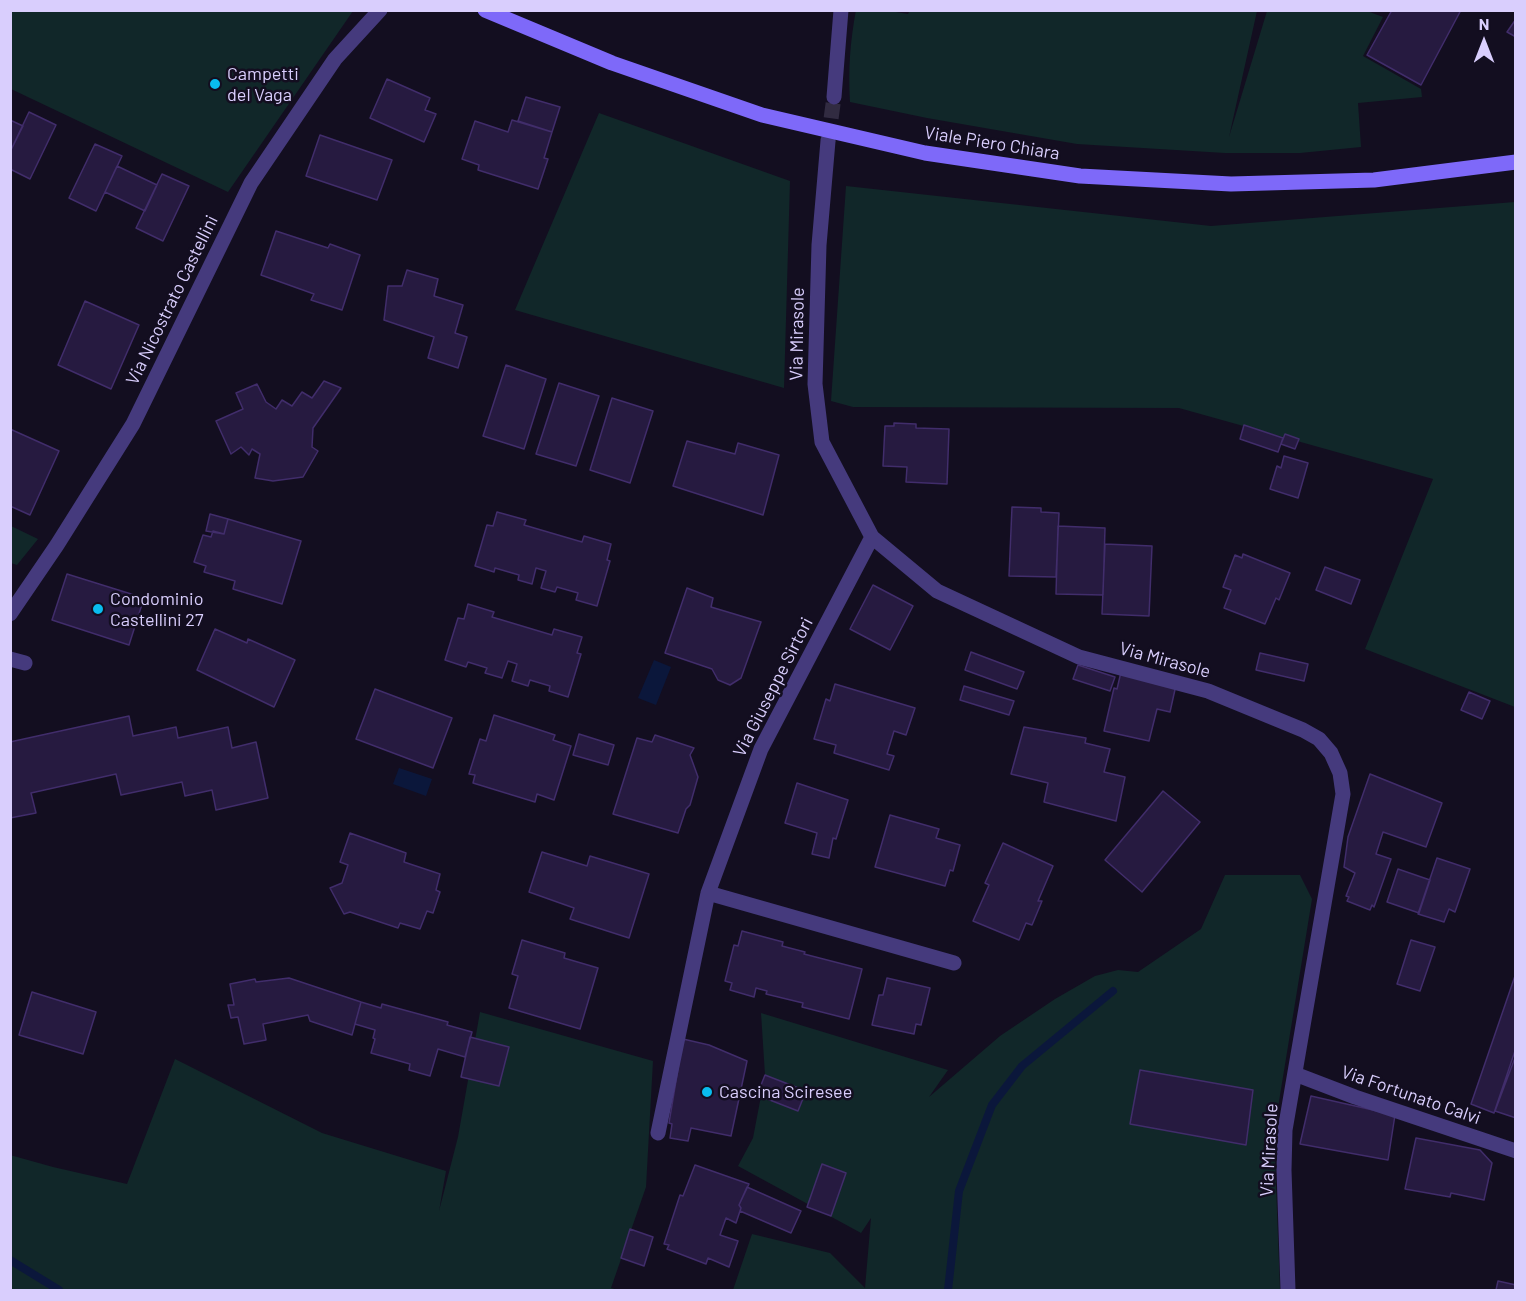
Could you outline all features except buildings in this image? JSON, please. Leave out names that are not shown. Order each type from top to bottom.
[{"type":"street","name":"Via Nicostrato Castellini","points":[[10,614],[134,424],[250,183],[335,59],[380,10]]},
{"type":"street","name":"Viale Piero Chiara","points":[[485,10],[612,63],[762,115],[925,153],[1080,176],[1231,184],[1374,180],[1515,162]]},
{"type":"street","points":[[834,97],[841,10]]},
{"type":"street","name":"Via Mirasole","points":[[828,141],[819,245],[815,384],[822,442],[872,537],[938,591],[1078,657],[1208,692],[1303,730],[1319,739],[1331,753],[1340,773],[1343,794],[1285,1130],[1288,1290]]},
{"type":"street","name":"Via Giuseppe Sirtori","points":[[658,1133],[708,893],[761,749],[872,537]]},
{"type":"street","points":[[708,893],[954,963]]},
{"type":"street","name":"Via Fortunato Calvi","points":[[1295,1074],[1355,1097],[1515,1151]]},
{"type":"green space","points":[[856,10],[908,14],[910,10],[1257,11],[1229,137],[1267,11],[1367,11],[1383,17],[1363,56],[1421,89],[1422,97],[1358,103],[1361,147],[1300,153],[1225,153],[1077,144],[850,102],[850,56]]},
{"type":"green space","points":[[10,11],[353,11],[228,192],[11,89]]},
{"type":"green space","points":[[599,113],[790,181],[784,388],[515,310]]},
{"type":"green space","points":[[846,186],[1211,226],[1515,202],[1515,707],[1365,649],[1433,479],[1179,408],[853,407],[831,401]]},
{"type":"green space","points":[[11,526],[38,539],[17,565],[11,563]]},
{"type":"green space","points":[[1225,875],[1300,875],[1312,899],[1274,1132],[1280,1290],[733,1290],[752,1234],[830,1253],[865,1288],[871,1218],[861,1233],[738,1166],[753,1138],[765,1075],[761,1013],[948,1070],[929,1097],[1000,1036],[1055,999],[1095,976],[1118,970],[1138,972],[1201,929]]},
{"type":"green space","points":[[480,1012],[653,1061],[646,1187],[611,1288],[618,1290],[11,1290],[10,1155],[127,1184],[175,1059],[322,1133],[446,1171],[439,1211],[458,1137]]},
{"type":"water","points":[[654,660],[671,667],[656,705],[638,698]]},
{"type":"water","points":[[399,768],[432,779],[426,796],[393,784]]},
{"type":"waterway","points":[[948,1290],[959,1191],[992,1105],[1022,1066],[1113,991]]},
{"type":"waterway","points":[[10,1260],[59,1290]]},
{"type":"tunnel","points":[[828,141],[834,97]]},
{"type":"place","name":"Campetti del Vaga","points":[[215,84]]},
{"type":"place","name":"Condominio Castellini 27","points":[[98,609]]},
{"type":"place","name":"Cascina Sciresee","points":[[707,1092]]}]
